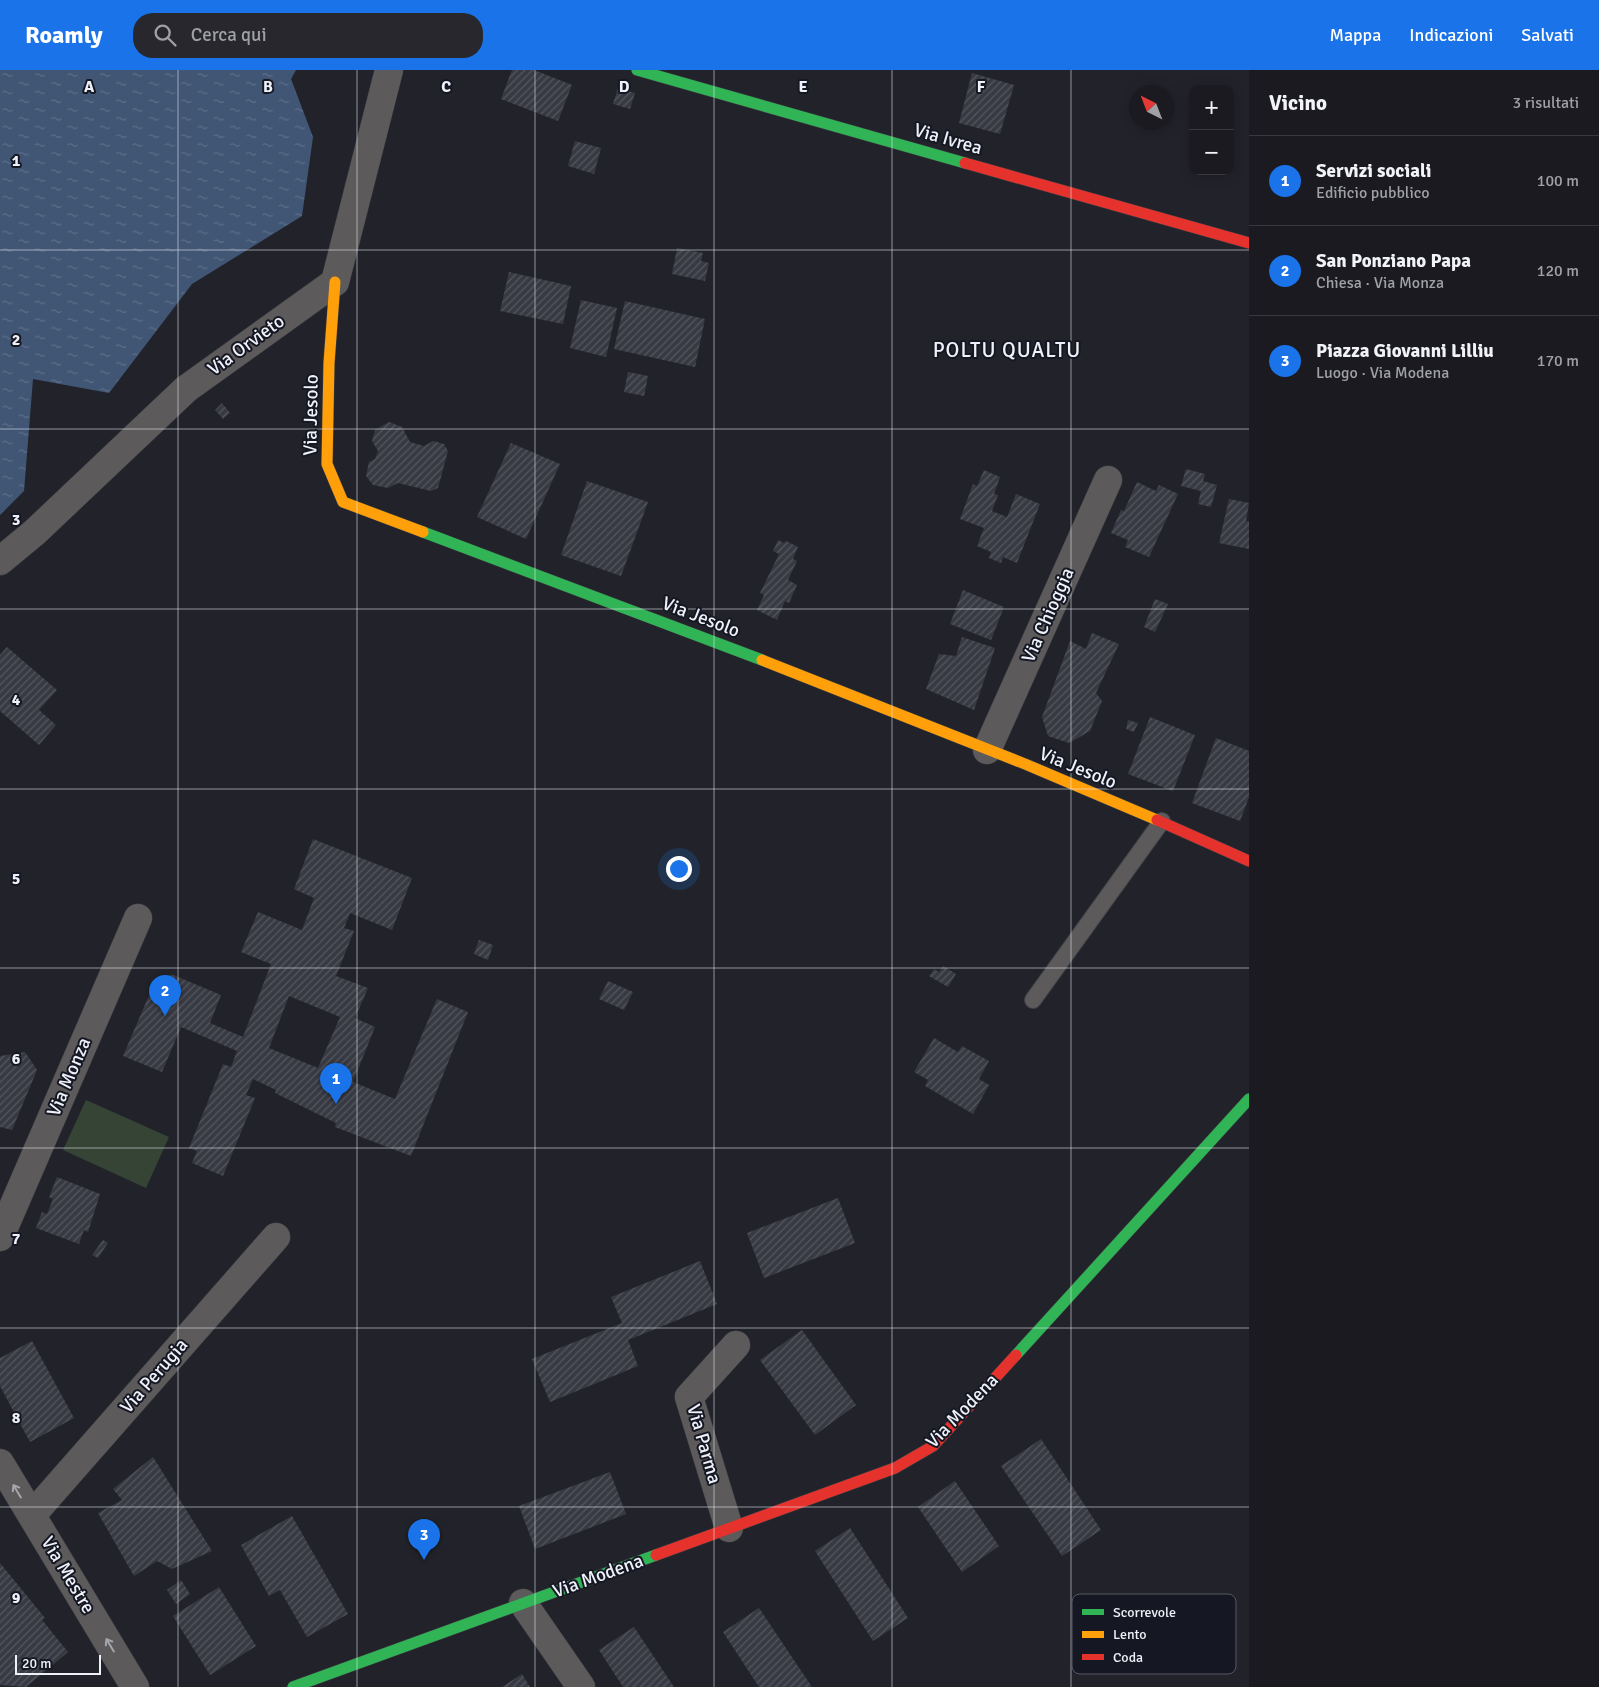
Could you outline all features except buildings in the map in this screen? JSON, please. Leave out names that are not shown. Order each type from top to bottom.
[{"type":"street","points":[[335,282],[389,70]]},
{"type":"street","name":"Via Ivrea","points":[[637,70],[1249,243]]},
{"type":"street","name":"Via Orvieto","points":[[0,561],[34,532],[186,389],[335,282]]},
{"type":"street","name":"Via Jesolo","points":[[335,282],[329,363],[327,464],[343,502],[774,663],[1162,821],[1249,861]]},
{"type":"street","name":"Via Chioggia","points":[[988,750],[1108,480]]},
{"type":"street","name":"Via Monza","points":[[0,1237],[138,918]]},
{"type":"street","name":"Via Modena","points":[[293,1687],[894,1468],[933,1446],[1249,1099]]},
{"type":"street","name":"Via Perugia","points":[[32,1515],[276,1237]]},
{"type":"street","name":"Via Parma","points":[[729,1528],[689,1397],[736,1345]]},
{"type":"street","name":"Via Mestre","points":[[0,1463],[135,1687]]},
{"type":"street","points":[[523,1603],[581,1687]]},
{"type":"lane","points":[[1033,1000],[1162,821]]},
{"type":"green space","points":[[86,1100],[169,1137],[146,1188],[63,1150]]},
{"type":"water","points":[[0,70],[296,70],[291,79],[313,137],[302,216],[192,284],[109,393],[33,379],[24,491],[0,515]]},
{"type":"traffic: fast","points":[[637,70],[965,163]]},
{"type":"traffic: fast","points":[[423,532],[762,660]]},
{"type":"traffic: fast","points":[[1016,1355],[1249,1099]]},
{"type":"traffic: fast","points":[[293,1687],[656,1555]]},
{"type":"traffic: slow","points":[[335,282],[329,363],[327,464],[343,502],[423,532]]},
{"type":"traffic: slow","points":[[762,660],[1025,764],[1157,820]]},
{"type":"traffic: jam","points":[[965,163],[1249,243]]},
{"type":"traffic: jam","points":[[1157,820],[1249,861]]},
{"type":"traffic: jam","points":[[656,1555],[895,1468],[933,1446],[1016,1355]]},
{"type":"place","name":"San Ponziano Papa","points":[[165,1016]]},
{"type":"place","name":"Servizi sociali","points":[[336,1104]]},
{"type":"place","name":"Piazza Giovanni Lilliu","points":[[424,1560]]},
{"type":"district","name":"POLTU QUALTU","points":[[1007,350]]}]
